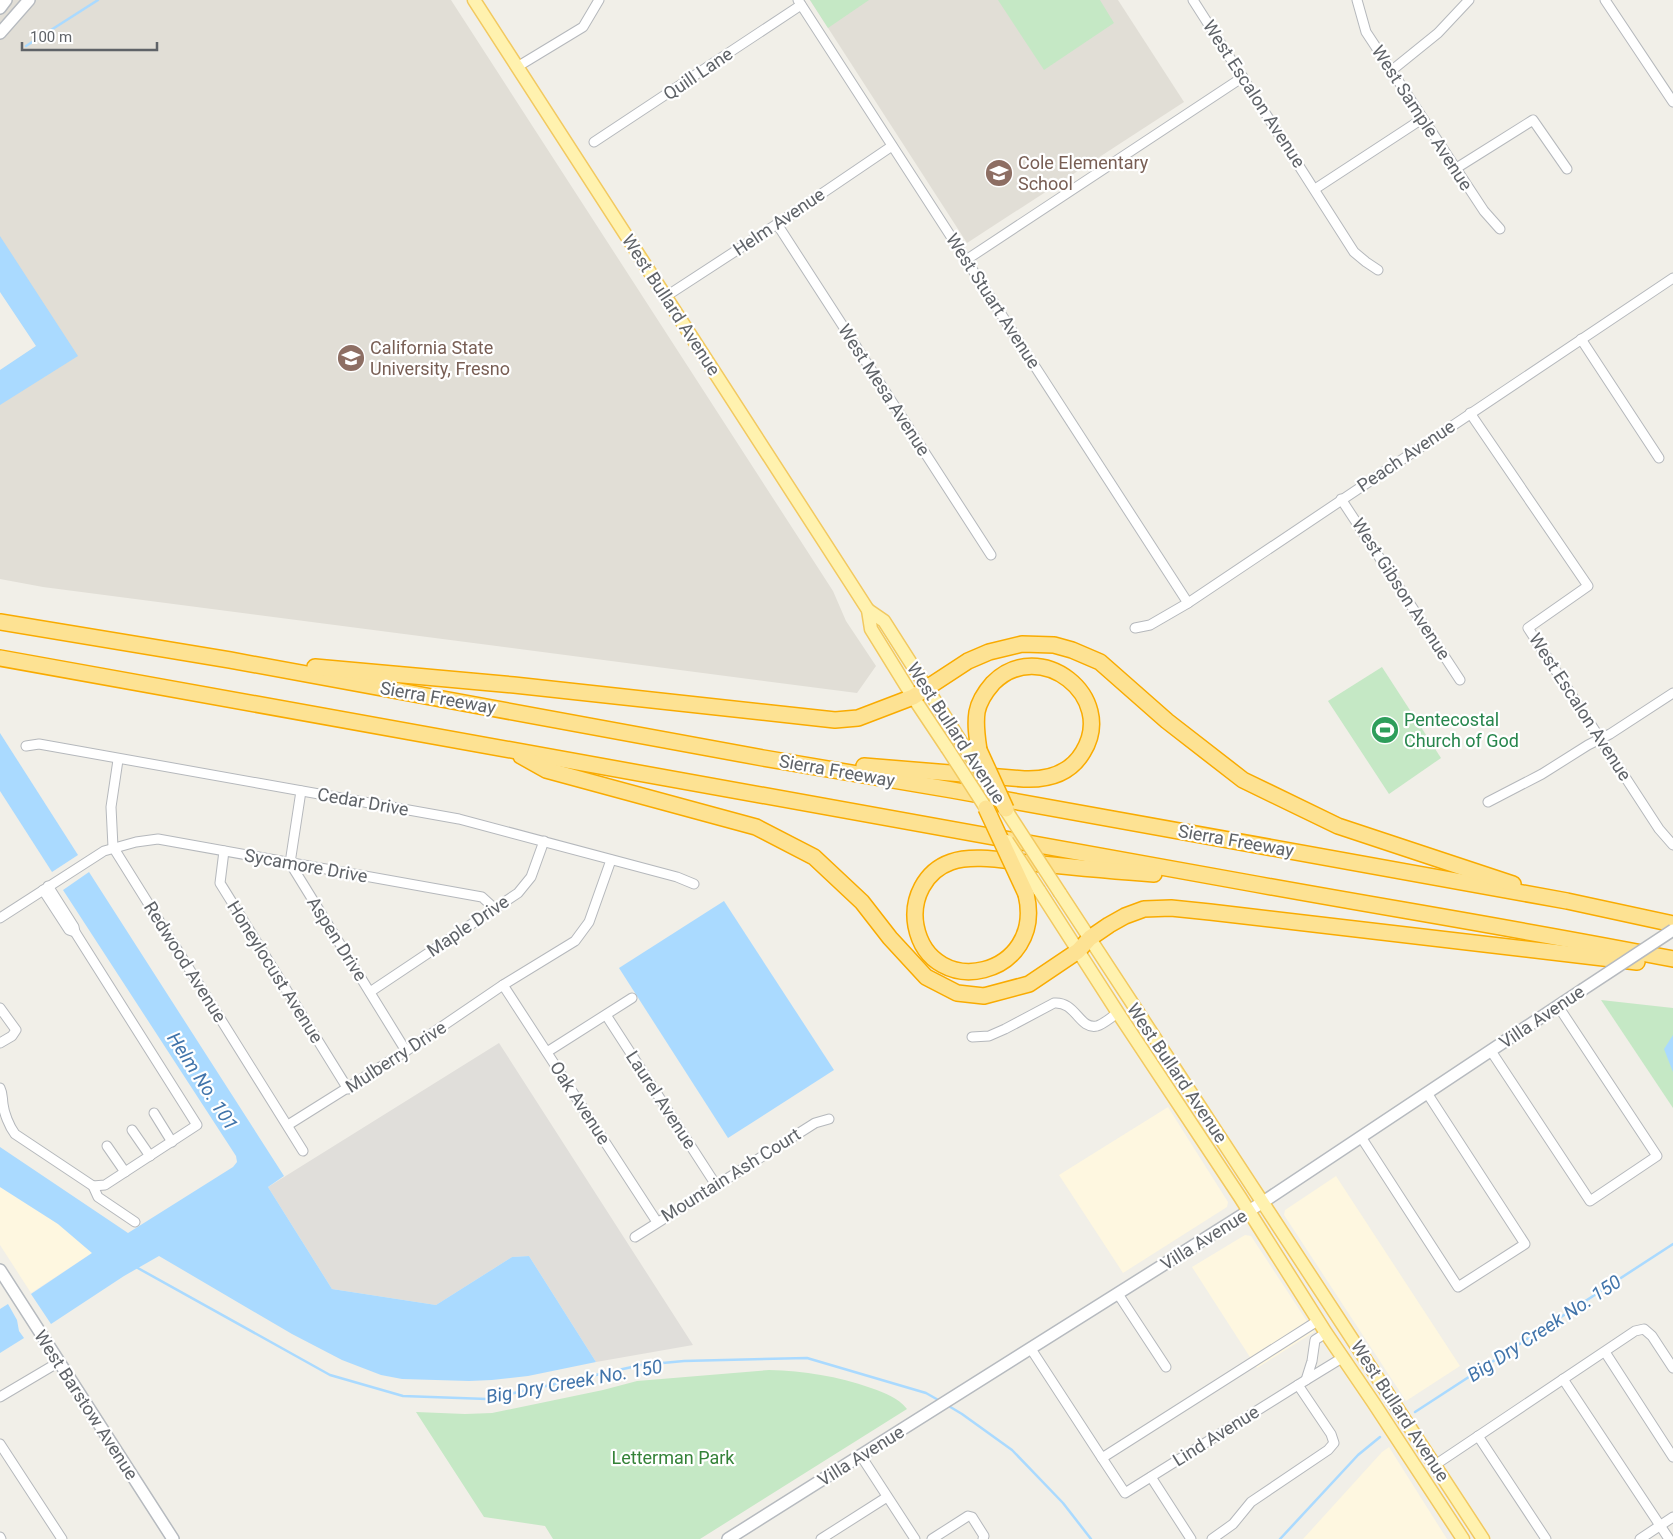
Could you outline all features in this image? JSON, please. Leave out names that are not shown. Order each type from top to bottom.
[{"type":"highway","name":"Sierra Freeway","points":[[0,622],[230,660],[763,758],[952,790],[1567,901],[1673,924]]},
{"type":"highway","points":[[230,660],[514,685],[835,720],[858,718],[913,698],[968,661],[989,652],[1004,647],[1038,644],[1054,645],[1088,656],[1110,670],[1167,721],[1243,780],[1338,826],[1567,901]]},
{"type":"highway","name":"Sierra Freeway","points":[[0,658],[893,817],[1250,883],[1491,924],[1673,959]]},
{"type":"highway","points":[[763,758],[1040,780],[1053,776],[1066,769],[1082,753],[1087,743],[1090,721],[1089,708],[1084,698],[1069,679],[1047,668],[1024,667],[1010,671],[998,678],[989,687],[977,710],[973,751],[1006,809]]},
{"type":"highway","points":[[508,749],[546,770],[756,827],[814,857],[862,902],[890,938],[926,977],[957,993],[984,996],[1029,984],[1078,951],[1090,938],[1125,916],[1144,909],[1171,908],[1673,967]]},
{"type":"highway","points":[[986,808],[1033,892],[1026,930],[1016,950],[991,968],[969,972],[948,967],[930,954],[919,936],[915,914],[919,892],[931,875],[942,866],[953,861],[966,859],[994,860],[1250,883]]},
{"type":"main road","points":[[0,8],[6,0]]},
{"type":"main road","points":[[0,33],[29,0]]},
{"type":"main road","name":"West Bullard Avenue","points":[[474,0],[868,610],[884,621],[927,688],[973,751]]},
{"type":"main road","name":"West Bullard Avenue","points":[[868,610],[871,629],[913,698],[986,808]]},
{"type":"main road","name":"West Bullard Avenue","points":[[1006,809],[1483,1539]]},
{"type":"main road","name":"West Bullard Avenue","points":[[1033,892],[1078,951],[1342,1358],[1373,1402],[1462,1539]]},
{"type":"main road","name":"Villa Avenue","points":[[728,1539],[1249,1212],[1673,930]]},
{"type":"main road","points":[[1118,1014],[1128,1016],[1145,1041],[1180,1077]]},
{"type":"main road","name":"West Barstow Avenue","points":[[0,1270],[173,1539]]},
{"type":"main road","points":[[1373,1402],[1403,1433],[1423,1463],[1435,1465]]},
{"type":"street","points":[[517,67],[583,26],[600,0]]},
{"type":"street","name":"West Escalon Avenue","points":[[1193,0],[1354,252],[1378,270]]},
{"type":"street","name":"West Sample Avenue","points":[[1357,0],[1366,32],[1484,212],[1500,229]]},
{"type":"street","points":[[1391,70],[1438,33],[1469,0]]},
{"type":"street","points":[[1605,0],[1673,102]]},
{"type":"street","name":"Quill Lane","points":[[594,142],[799,2]]},
{"type":"street","name":"West Stuart Avenue","points":[[799,2],[1188,603]]},
{"type":"street","points":[[966,260],[1243,77]]},
{"type":"street","points":[[1315,189],[1422,119]]},
{"type":"street","points":[[1455,169],[1533,120],[1567,169]]},
{"type":"street","name":"Helm Avenue","points":[[665,297],[892,146]]},
{"type":"street","name":"West Mesa Avenue","points":[[777,224],[991,555]]},
{"type":"street","name":"Peach Avenue","points":[[1135,628],[1150,625],[1188,603],[1673,278]]},
{"type":"street","points":[[1581,339],[1659,458]]},
{"type":"street","name":"West Escalon Avenue","points":[[1470,413],[1588,586],[1528,628],[1659,829],[1673,845]]},
{"type":"street","name":"West Gibson Avenue","points":[[1341,499],[1460,680]]},
{"type":"street","points":[[1488,802],[1542,774],[1588,744],[1610,734],[1673,693]]},
{"type":"street","name":"Cedar Drive","points":[[26,746],[39,744],[118,760],[460,819],[677,876],[694,884]]},
{"type":"street","name":"Redwood Avenue","points":[[118,760],[111,807],[113,847],[303,1151]]},
{"type":"street","points":[[290,863],[301,791]]},
{"type":"street","name":"Sycamore Drive","points":[[0,918],[113,847],[158,839],[482,897],[494,908]]},
{"type":"street","name":"Maple Drive","points":[[370,992],[518,893],[531,877],[544,841]]},
{"type":"street","name":"Honeylocust Avenue","points":[[224,852],[220,883],[348,1089]]},
{"type":"street","name":"Mulberry Drive","points":[[288,1125],[348,1089],[503,985],[575,941],[589,922],[611,860]]},
{"type":"street","name":"Aspen Drive","points":[[290,863],[406,1051]]},
{"type":"street","points":[[45,888],[74,927],[75,932],[197,1125],[105,1185],[94,1186]]},
{"type":"street","name":"Oak Avenue","points":[[503,985],[657,1222]]},
{"type":"street","points":[[547,1052],[632,998]]},
{"type":"street","points":[[972,1038],[989,1036],[1048,1004],[1059,1002],[1071,1007],[1081,1020],[1090,1026],[1100,1025],[1118,1014]]},
{"type":"street","points":[[1491,1051],[1590,1200],[1657,1156],[1558,1006]]},
{"type":"street","points":[[0,1008],[16,1030],[12,1036],[0,1043]]},
{"type":"street","name":"Laurel Avenue","points":[[606,1015],[716,1185]]},
{"type":"street","points":[[0,1088],[4,1096],[1,1103],[10,1128],[15,1134],[94,1186],[98,1196],[135,1222]]},
{"type":"street","points":[[1361,1137],[1458,1287],[1525,1244],[1427,1093]]},
{"type":"street","points":[[154,1113],[172,1142]]},
{"type":"street","name":"Mountain Ash Court","points":[[635,1237],[815,1123],[829,1119]]},
{"type":"street","points":[[132,1130],[150,1156]]},
{"type":"street","points":[[107,1146],[125,1172]]},
{"type":"street","points":[[1118,1294],[1166,1368]]},
{"type":"street","points":[[1031,1349],[1102,1458],[1319,1320]]},
{"type":"street","points":[[1435,1465],[1635,1331],[1644,1329],[1652,1336],[1673,1368]]},
{"type":"street","points":[[1212,1539],[1233,1524],[1251,1502],[1334,1444],[1331,1434],[1302,1382],[1312,1361],[1315,1340],[1326,1333]]},
{"type":"street","points":[[1605,1352],[1673,1457]]},
{"type":"street","name":"Lind Avenue","points":[[1102,1458],[1125,1494],[1342,1358]]},
{"type":"street","points":[[0,1397],[59,1362]]},
{"type":"street","points":[[1564,1379],[1669,1539]]},
{"type":"street","points":[[1478,1436],[1546,1539]]},
{"type":"street","points":[[0,1444],[62,1539]]},
{"type":"street","points":[[860,1456],[915,1539]]},
{"type":"street","points":[[1151,1477],[1191,1539]]},
{"type":"street","points":[[821,1539],[887,1497]]},
{"type":"street","points":[[932,1539],[968,1516],[972,1517],[976,1523],[984,1536],[983,1539]]},
{"type":"street","points":[[1640,1539],[1673,1517]]},
{"type":"shaded area","name":"California State University, Fresno","points":[[0,0],[451,0],[833,591],[846,621],[876,666],[857,693],[43,587],[0,579],[0,371],[38,345],[0,288]]},
{"type":"shaded area","name":"Cole Elementary School","points":[[810,0],[1118,0],[1184,102],[967,243]]},
{"type":"shaded area","points":[[499,1043],[693,1345],[596,1362],[529,1256],[512,1257],[436,1305],[332,1289],[268,1187]]},
{"type":"shaded area","points":[[1168,1107],[1228,1202],[1227,1207],[1123,1273],[1059,1175]]},
{"type":"shaded area","points":[[1336,1176],[1460,1366],[1406,1401],[1284,1215],[1285,1210]]},
{"type":"shaded area","points":[[0,1187],[58,1224],[92,1253],[31,1293],[0,1245]]},
{"type":"shaded area","points":[[1245,1235],[1251,1236],[1314,1332],[1257,1368],[1192,1267]]},
{"type":"shaded area","points":[[1389,1447],[1447,1539],[1303,1539],[1382,1452]]},
{"type":"green space","points":[[810,0],[869,0],[828,28]]},
{"type":"green space","points":[[998,0],[1100,0],[1114,23],[1044,70]]},
{"type":"green space","name":"Pentecostal Church of God","points":[[1382,667],[1441,758],[1389,794],[1328,701]]},
{"type":"green space","points":[[1601,1000],[1673,1008],[1673,1108]]},
{"type":"green space","name":"Letterman Park","points":[[769,1370],[808,1373],[846,1380],[895,1398],[907,1409],[700,1539],[553,1539],[545,1526],[484,1517],[416,1412],[492,1413],[637,1381]]},
{"type":"water","points":[[0,236],[78,356],[0,405],[0,370],[36,346],[0,292]]},
{"type":"water","points":[[0,733],[78,855],[52,872],[0,791]]},
{"type":"water","points":[[89,872],[284,1176],[268,1187],[332,1289],[436,1305],[512,1257],[529,1256],[596,1362],[528,1376],[492,1380],[402,1379],[381,1375],[342,1360],[292,1334],[159,1256],[124,1276],[51,1324],[31,1294],[92,1253],[58,1224],[0,1187],[0,1147],[128,1233],[233,1167],[237,1162],[236,1156],[63,890]]},
{"type":"water","points":[[724,901],[834,1070],[728,1138],[619,968]]},
{"type":"water","points":[[1673,1035],[1673,1072],[1664,1049]]},
{"type":"water","points":[[8,1304],[17,1320],[19,1331],[24,1338],[0,1353],[0,1309]]},
{"type":"waterway","name":"Helm No. 101","points":[[26,46],[98,0]]},
{"type":"waterway","name":"Big Dry Creek No. 150","points":[[1415,1412],[1673,1244]]},
{"type":"waterway","name":"Big Dry Creek No. 150","points":[[136,1267],[330,1375],[403,1396],[487,1399],[641,1365],[684,1361],[807,1358],[926,1393],[940,1401]]},
{"type":"waterway","name":"Big Dry Creek No. 150","points":[[947,1405],[1012,1450],[1063,1503],[1091,1539]]},
{"type":"waterway","name":"Big Dry Creek No. 150","points":[[1280,1539],[1358,1455],[1380,1437]]},
{"type":"place","name":"Cole Elementary School","points":[[999,173]]},
{"type":"place","name":"California State University, Fresno","points":[[351,358]]},
{"type":"place","name":"Pentecostal Church of God","points":[[1385,730]]}]
